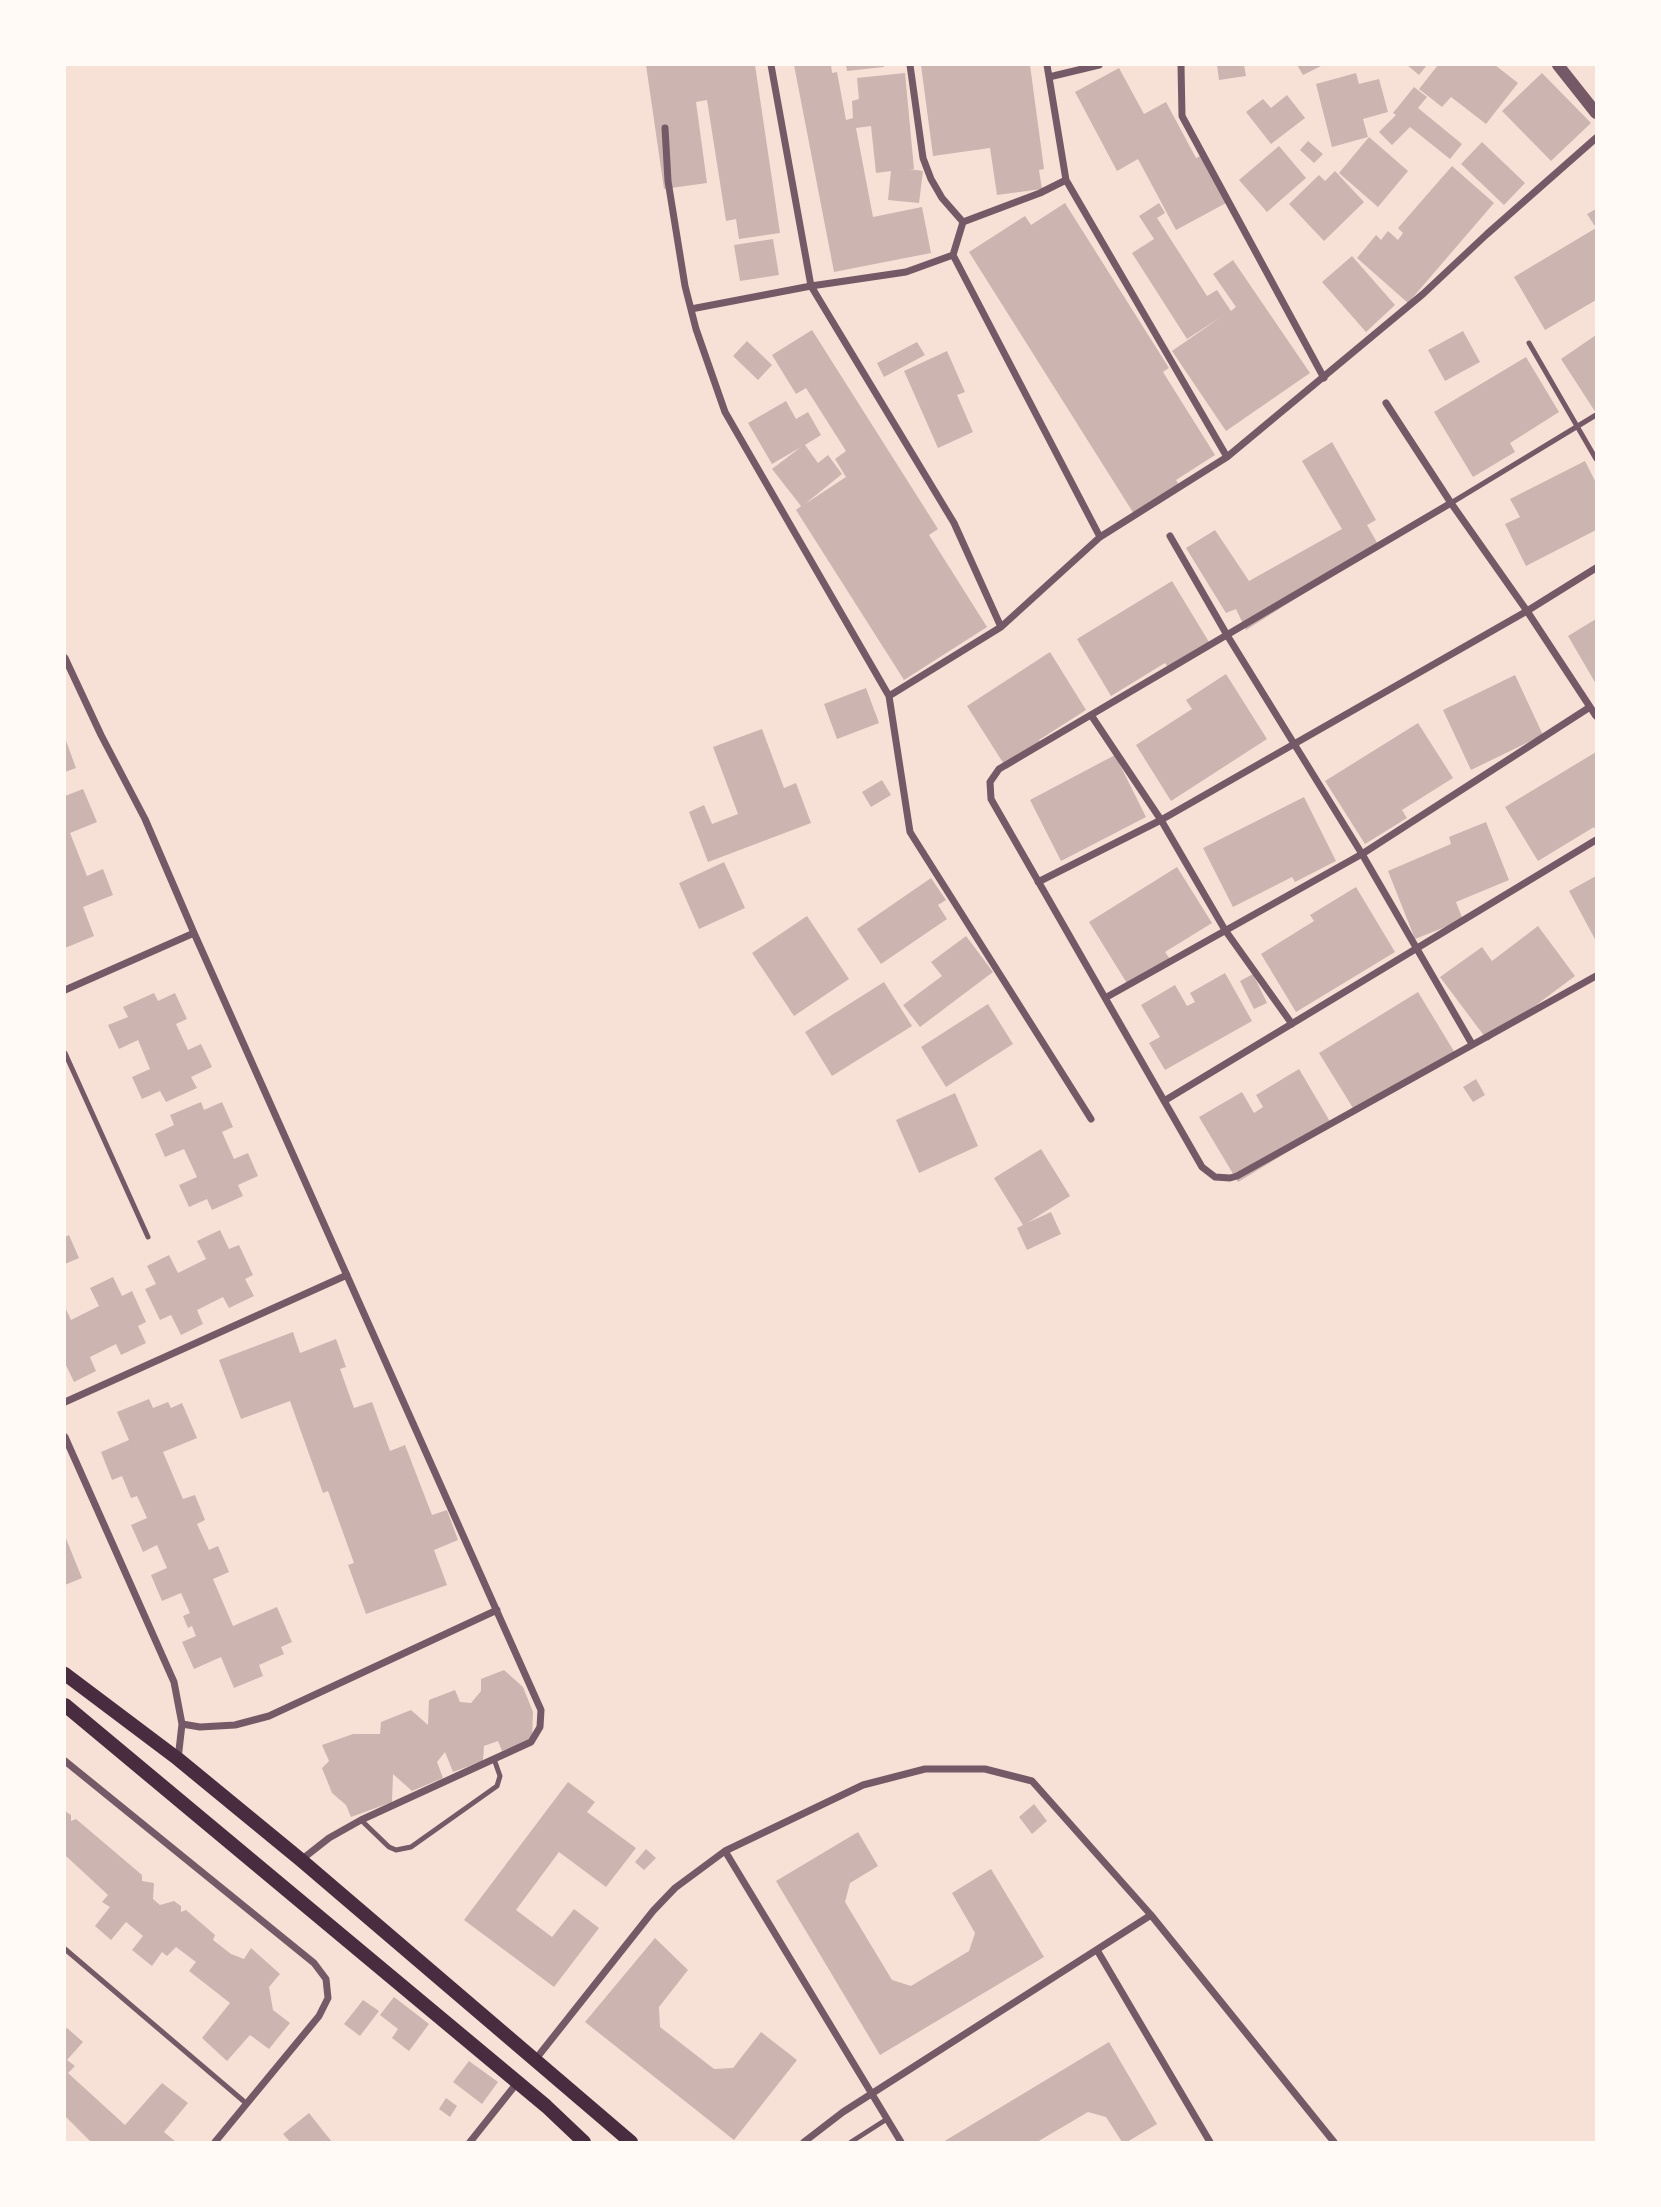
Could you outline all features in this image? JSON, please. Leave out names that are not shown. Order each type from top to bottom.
[{"type":"main road","points":[[65,1674],[178,1759],[301,1860],[631,2142]]},
{"type":"main road","points":[[65,1705],[584,2142]]},
{"type":"street","points":[[771,65],[811,286],[954,523],[1001,627]]},
{"type":"street","points":[[910,65],[923,158],[931,180],[942,198],[963,222]]},
{"type":"street","points":[[1047,65],[1066,180],[1227,457]]},
{"type":"street","points":[[1049,77],[1099,65]]},
{"type":"street","points":[[1181,65],[1182,116],[1324,378]]},
{"type":"street","points":[[1558,65],[1596,113]]},
{"type":"street","points":[[665,128],[675,234],[691,309],[709,371],[725,412],[889,696],[910,832],[1091,1119]]},
{"type":"street","points":[[889,696],[1001,627],[1100,537],[1227,457],[1423,295],[1487,234],[1596,138]]},
{"type":"street","points":[[963,222],[1040,193],[1066,180]]},
{"type":"street","points":[[963,222],[953,255],[1100,537]]},
{"type":"street","points":[[691,309],[811,286],[906,272],[953,255]]},
{"type":"street","points":[[1386,403],[1451,503],[1593,705],[1596,716]]},
{"type":"street","points":[[1451,503],[999,769],[990,782],[990,799],[1202,1167],[1215,1177],[1237,1176],[1596,976]]},
{"type":"street","points":[[1170,536],[1292,744],[1362,853],[1472,1044]]},
{"type":"street","points":[[1038,882],[1161,820],[1527,611],[1596,568]]},
{"type":"street","points":[[65,657],[101,736],[145,819],[541,1710],[542,1718],[537,1735],[531,1742],[361,1820],[329,1838],[301,1860]]},
{"type":"street","points":[[1105,998],[1362,853],[1593,705]]},
{"type":"street","points":[[1091,715],[1161,820],[1225,930],[1292,1024]]},
{"type":"street","points":[[1164,1101],[1596,840]]},
{"type":"street","points":[[65,990],[194,933]]},
{"type":"street","points":[[65,1402],[347,1275]]},
{"type":"street","points":[[65,1437],[169,1669],[183,1724],[178,1759]]},
{"type":"street","points":[[183,1724],[200,1727],[235,1726],[269,1716],[497,1610]]},
{"type":"street","points":[[65,1761],[314,1963],[326,1979],[328,1998],[325,2008],[215,2142]]},
{"type":"street","points":[[534,2060],[653,1911],[675,1888],[725,1852],[863,1785],[925,1769],[985,1769],[1032,1781],[1151,1915],[1334,2142]]},
{"type":"street","points":[[725,1852],[901,2142]]},
{"type":"street","points":[[804,2142],[871,2094],[1151,1915]]},
{"type":"street","points":[[1097,1950],[1210,2142]]},
{"type":"street","points":[[470,2142],[517,2083]]},
{"type":"lane","points":[[1529,343],[1596,459]]},
{"type":"lane","points":[[1451,503],[1596,415]]},
{"type":"lane","points":[[65,1053],[148,1237]]},
{"type":"lane","points":[[361,1820],[389,1847],[396,1850],[411,1847],[497,1786],[500,1776],[494,1759]]},
{"type":"lane","points":[[65,1949],[247,2104]]},
{"type":"lane","points":[[852,2142],[887,2119]]},
{"type":"building","points":[[646,65],[755,65],[780,233],[739,239],[736,219],[726,221],[707,100],[696,102],[707,183],[664,189]]},
{"type":"building","points":[[794,65],[831,65],[832,73],[837,72],[846,120],[853,118],[852,101],[859,99],[857,78],[905,73],[914,169],[909,169],[923,171],[919,203],[888,200],[891,171],[876,173],[871,126],[856,128],[873,217],[922,207],[931,253],[834,272]]},
{"type":"building","points":[[846,65],[884,65],[884,67],[847,71]]},
{"type":"building","points":[[921,65],[1030,65],[1044,169],[1039,170],[1042,189],[997,195],[990,148],[933,156]]},
{"type":"building","points":[[1217,65],[1244,65],[1246,76],[1219,80]]},
{"type":"building","points":[[1297,65],[1323,65],[1303,75]]},
{"type":"building","points":[[1407,65],[1427,65],[1419,75]]},
{"type":"building","points":[[1438,65],[1495,65],[1518,83],[1486,124],[1451,97],[1442,107],[1419,89]]},
{"type":"building","points":[[1119,68],[1144,114],[1166,102],[1196,158],[1202,155],[1228,202],[1176,230],[1138,159],[1117,171],[1075,92]]},
{"type":"building","points":[[1356,73],[1359,84],[1379,79],[1388,112],[1363,119],[1368,137],[1332,147],[1316,84]]},
{"type":"building","points":[[1542,73],[1591,123],[1551,161],[1502,111]]},
{"type":"building","points":[[1414,87],[1427,97],[1418,108],[1462,144],[1450,159],[1410,127],[1392,145],[1379,132],[1396,115],[1393,113]]},
{"type":"building","points":[[1287,95],[1305,118],[1271,144],[1246,112],[1263,99],[1271,108]]},
{"type":"building","points":[[1369,137],[1408,171],[1378,207],[1339,173]]},
{"type":"building","points":[[1308,141],[1323,154],[1314,163],[1300,150]]},
{"type":"building","points":[[1482,142],[1525,183],[1504,205],[1461,164]]},
{"type":"building","points":[[1279,146],[1306,178],[1267,212],[1239,180]]},
{"type":"building","points":[[1452,166],[1494,203],[1408,303],[1357,258],[1376,235],[1381,240],[1388,231],[1398,240],[1403,233],[1398,228]]},
{"type":"building","points":[[1335,171],[1364,202],[1324,241],[1289,204],[1319,175],[1325,181]]},
{"type":"building","points":[[1065,203],[1169,368],[1163,372],[1215,455],[1176,480],[1179,485],[1134,514],[969,252],[1025,216],[1031,225]]},
{"type":"building","points":[[1159,203],[1165,213],[1157,218],[1207,296],[1217,290],[1231,311],[1236,307],[1213,274],[1233,260],[1310,373],[1226,431],[1172,351],[1221,317],[1187,339],[1132,253],[1154,239],[1139,216]]},
{"type":"building","points":[[1596,209],[1596,228],[1587,214]]},
{"type":"building","points":[[1596,228],[1596,300],[1545,330],[1514,277]]},
{"type":"building","points":[[773,239],[779,275],[740,281],[734,245]]},
{"type":"building","points":[[1352,256],[1395,305],[1366,332],[1322,282]]},
{"type":"building","points":[[812,330],[938,529],[929,535],[987,627],[904,680],[796,510],[801,506],[772,469],[801,447],[772,464],[748,423],[786,401],[796,419],[808,412],[821,435],[805,445],[818,463],[828,455],[842,474],[805,504],[846,477],[835,459],[846,451],[806,388],[796,394],[772,355]]},
{"type":"building","points":[[1463,331],[1480,362],[1445,381],[1428,350]]},
{"type":"building","points":[[1596,335],[1596,413],[1561,359]]},
{"type":"building","points":[[747,341],[772,365],[758,380],[733,356]]},
{"type":"building","points":[[917,342],[925,355],[884,377],[877,363]]},
{"type":"building","points":[[947,351],[965,392],[957,395],[973,432],[938,448],[904,371]]},
{"type":"building","points":[[1526,357],[1559,412],[1510,443],[1515,452],[1473,477],[1434,412]]},
{"type":"building","points":[[1332,442],[1376,520],[1367,525],[1379,546],[1246,630],[1236,609],[1226,613],[1186,548],[1215,530],[1249,581],[1342,529],[1302,461]]},
{"type":"building","points":[[1585,461],[1596,483],[1596,530],[1526,566],[1505,524],[1520,517],[1510,499]]},
{"type":"building","points":[[1172,581],[1212,647],[1171,672],[1165,663],[1111,696],[1077,639]]},
{"type":"building","points":[[1596,619],[1596,684],[1568,636]]},
{"type":"building","points":[[1050,652],[1086,710],[1039,740],[1043,746],[1007,769],[967,706]]},
{"type":"building","points":[[1226,674],[1267,739],[1171,801],[1136,745],[1192,709],[1186,700]]},
{"type":"building","points":[[1515,675],[1543,735],[1471,770],[1443,710]]},
{"type":"building","points":[[866,688],[879,723],[837,739],[824,704]]},
{"type":"building","points":[[1418,723],[1453,778],[1402,810],[1407,818],[1365,844],[1325,781]]},
{"type":"building","points":[[762,729],[784,788],[796,783],[811,823],[708,862],[689,812],[704,805],[712,824],[738,814],[713,747]]},
{"type":"building","points":[[65,738],[76,768],[65,772]]},
{"type":"building","points":[[1596,752],[1596,831],[1594,827],[1538,861],[1505,807]]},
{"type":"building","points":[[1115,755],[1146,817],[1061,861],[1030,800]]},
{"type":"building","points":[[882,780],[891,795],[871,807],[862,792]]},
{"type":"building","points":[[83,789],[97,822],[70,833],[87,876],[103,869],[113,895],[83,907],[94,936],[65,948],[65,796]]},
{"type":"building","points":[[1304,797],[1336,861],[1295,882],[1292,877],[1233,907],[1203,848]]},
{"type":"building","points":[[1486,822],[1509,880],[1456,902],[1463,920],[1415,939],[1388,871],[1451,844],[1449,837]]},
{"type":"building","points":[[724,862],[745,908],[699,929],[679,883]]},
{"type":"building","points":[[1177,867],[1212,923],[1165,952],[1170,959],[1128,985],[1089,922]]},
{"type":"building","points":[[1596,876],[1596,941],[1569,891]]},
{"type":"building","points":[[931,878],[946,900],[938,905],[947,919],[881,964],[857,929]]},
{"type":"building","points":[[1356,887],[1395,952],[1296,1012],[1261,954],[1314,921],[1310,915]]},
{"type":"building","points":[[807,916],[849,979],[794,1016],[752,953]]},
{"type":"building","points":[[1538,926],[1575,976],[1488,1041],[1440,977],[1482,947],[1492,961]]},
{"type":"building","points":[[966,936],[993,972],[920,1027],[903,1005],[942,976],[931,962]]},
{"type":"building","points":[[1225,973],[1252,1021],[1165,1070],[1149,1043],[1160,1037],[1141,1005],[1175,985],[1187,1006],[1195,1002],[1190,993]]},
{"type":"building","points":[[1253,974],[1267,1003],[1254,1009],[1240,981]]},
{"type":"building","points":[[884,982],[912,1026],[832,1076],[805,1032]]},
{"type":"building","points":[[1418,992],[1455,1053],[1356,1113],[1319,1053]]},
{"type":"building","points":[[154,993],[158,1001],[175,993],[187,1019],[176,1024],[188,1050],[201,1044],[212,1067],[191,1077],[197,1088],[166,1102],[160,1091],[142,1099],[132,1077],[150,1069],[138,1040],[119,1049],[108,1025],[128,1017],[123,1007]]},
{"type":"building","points":[[988,1004],[1013,1044],[946,1087],[921,1047]]},
{"type":"building","points":[[1299,1069],[1332,1125],[1238,1182],[1199,1117],[1242,1092],[1254,1113],[1263,1107],[1256,1095]]},
{"type":"building","points":[[1476,1079],[1485,1095],[1473,1102],[1463,1087]]},
{"type":"building","points":[[955,1093],[978,1146],[919,1173],[896,1120]]},
{"type":"building","points":[[201,1102],[204,1110],[222,1102],[233,1127],[222,1132],[234,1159],[248,1153],[258,1176],[238,1185],[243,1196],[212,1210],[207,1199],[189,1207],[179,1185],[197,1177],[184,1149],[165,1157],[155,1134],[174,1125],[170,1115]]},
{"type":"building","points":[[1041,1149],[1070,1196],[1027,1223],[1051,1212],[1061,1234],[1027,1250],[1017,1228],[1023,1225],[994,1178]]},
{"type":"building","points":[[220,1230],[229,1249],[239,1245],[253,1275],[245,1279],[254,1296],[229,1308],[223,1297],[197,1310],[203,1324],[181,1335],[171,1315],[160,1320],[145,1289],[156,1284],[147,1266],[169,1255],[178,1273],[206,1259],[197,1241]]},
{"type":"building","points":[[69,1235],[79,1258],[65,1264],[65,1237]]},
{"type":"building","points":[[113,1277],[122,1296],[132,1291],[146,1322],[138,1326],[146,1343],[121,1355],[116,1344],[90,1357],[96,1371],[74,1382],[65,1363],[65,1307],[71,1320],[99,1306],[90,1288]]},
{"type":"building","points":[[293,1332],[300,1353],[336,1339],[346,1367],[340,1369],[354,1408],[372,1402],[390,1451],[405,1445],[432,1515],[447,1510],[458,1540],[434,1550],[447,1585],[366,1614],[348,1565],[354,1563],[328,1491],[323,1493],[290,1401],[241,1419],[219,1360]]},
{"type":"building","points":[[149,1399],[153,1408],[168,1402],[171,1408],[182,1403],[197,1438],[163,1452],[183,1499],[195,1495],[205,1520],[197,1524],[209,1550],[218,1546],[229,1572],[213,1579],[233,1626],[277,1607],[292,1642],[281,1647],[284,1654],[259,1665],[263,1676],[234,1688],[221,1657],[194,1669],[182,1642],[196,1636],[192,1626],[188,1628],[183,1616],[190,1613],[181,1593],[162,1601],[151,1575],[167,1568],[157,1545],[143,1552],[131,1525],[147,1518],[137,1496],[131,1498],[122,1476],[112,1480],[101,1452],[129,1440],[117,1412]]},
{"type":"building","points":[[65,1536],[82,1578],[65,1585]]},
{"type":"building","points":[[504,1670],[523,1687],[533,1712],[532,1740],[502,1751],[498,1741],[484,1746],[483,1761],[453,1772],[445,1752],[437,1762],[443,1778],[412,1791],[393,1774],[392,1802],[351,1817],[346,1805],[332,1793],[322,1768],[329,1761],[322,1745],[353,1734],[380,1734],[381,1722],[411,1710],[428,1725],[429,1700],[455,1690],[460,1702],[471,1703],[481,1691],[481,1679]]},
{"type":"building","points":[[568,1782],[595,1802],[587,1812],[636,1848],[606,1887],[559,1852],[516,1910],[552,1937],[574,1909],[599,1928],[554,1987],[464,1920]]},
{"type":"building","points":[[1034,1804],[1047,1821],[1032,1834],[1019,1817]]},
{"type":"building","points":[[65,1811],[71,1815],[71,1821],[76,1819],[142,1875],[142,1881],[154,1883],[153,1899],[160,1905],[174,1901],[181,1906],[181,1912],[186,1910],[215,1935],[213,1940],[231,1954],[244,1959],[251,1948],[280,1974],[269,1987],[273,2010],[290,2023],[269,2049],[250,2035],[227,2061],[202,2038],[230,2003],[189,1971],[196,1962],[176,1947],[167,1956],[162,1952],[152,1966],[132,1950],[143,1936],[126,1922],[111,1940],[95,1926],[110,1907],[102,1902],[108,1895],[66,1856],[65,1858]]},
{"type":"building","points":[[858,1832],[878,1866],[850,1883],[845,1902],[892,1980],[911,1986],[969,1951],[975,1933],[952,1893],[991,1869],[1044,1957],[880,2055],[776,1881]]},
{"type":"building","points":[[646,1849],[656,1858],[644,1870],[635,1862]]},
{"type":"building","points":[[655,1938],[688,1970],[659,2007],[660,2027],[714,2069],[733,2068],[761,2032],[797,2060],[734,2140],[585,2022]]},
{"type":"building","points":[[394,1997],[429,2024],[409,2051],[392,2038],[398,2029],[380,2015]]},
{"type":"building","points":[[363,2000],[379,2011],[360,2036],[344,2024]]},
{"type":"building","points":[[67,2028],[83,2042],[67,2060],[75,2066],[68,2073],[125,2125],[162,2083],[188,2103],[164,2132],[176,2142],[91,2142],[65,2116]]},
{"type":"building","points":[[1109,2042],[1157,2124],[1127,2142],[1122,2142],[1106,2117],[1088,2112],[1037,2142],[943,2142]]},
{"type":"building","points":[[469,2061],[498,2082],[482,2104],[453,2082]]},
{"type":"building","points":[[446,2098],[457,2106],[450,2117],[439,2109]]},
{"type":"building","points":[[309,2113],[332,2142],[290,2142],[283,2134]]}]
